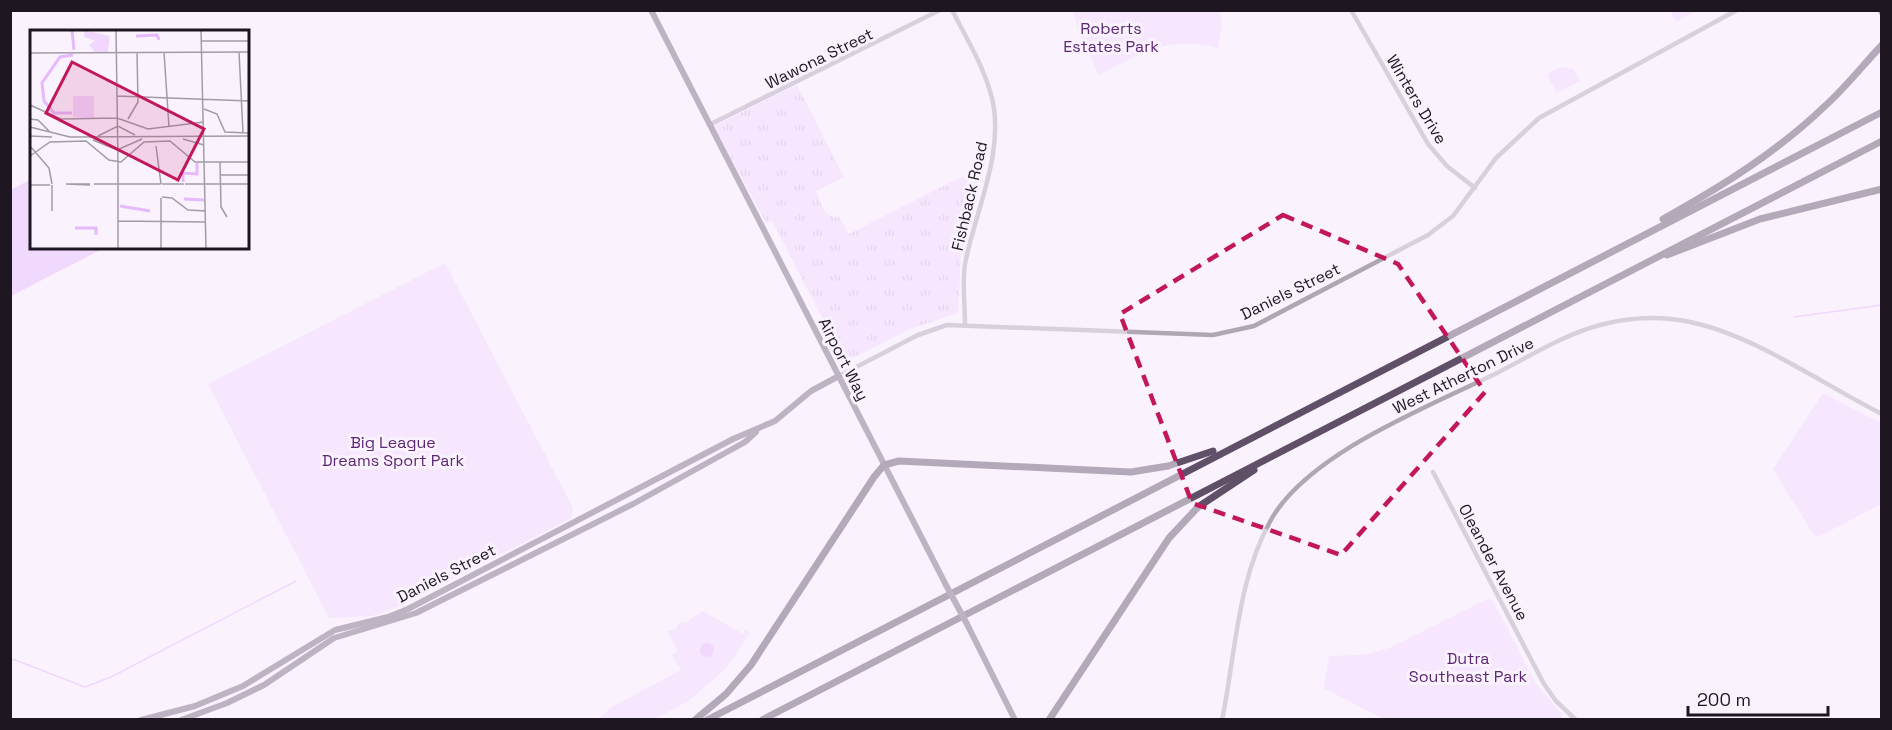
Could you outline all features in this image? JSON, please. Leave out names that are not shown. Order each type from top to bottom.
[{"type":"highway","points":[[1518,298],[1694,202],[1742,172],[1810,119],[1881,45]]},
{"type":"highway","points":[[1871,58],[1881,54]]},
{"type":"highway","points":[[707,720],[1270,426],[1881,112]]},
{"type":"highway","points":[[762,720],[1881,141]]},
{"type":"highway","points":[[1650,260],[1760,219],[1881,189]]},
{"type":"highway","points":[[695,720],[726,694],[751,666],[884,465],[899,461],[1131,472],[1189,460],[1270,426]]},
{"type":"highway","points":[[1049,720],[1169,538],[1198,507],[1287,448]]},
{"type":"main road","name":"Airport Way","points":[[651,10],[837,377],[1015,720]]},
{"type":"main road","name":"Daniels Street","points":[[141,720],[195,706],[243,686],[335,630],[388,617],[408,609],[734,439],[775,421],[811,391],[837,377]]},
{"type":"main road","name":"Daniels Street","points":[[181,720],[226,703],[264,685],[334,638],[395,622],[416,613],[589,526],[745,442],[758,430]]},
{"type":"street","name":"Wawona Street","points":[[709,125],[940,10]]},
{"type":"street","name":"Fishback Road","points":[[952,10],[986,77],[992,99],[996,130],[993,157],[965,267],[965,324]]},
{"type":"street","name":"Winters Drive","points":[[1351,10],[1428,144],[1447,166],[1475,188]]},
{"type":"street","name":"Daniels Street","points":[[837,377],[932,328],[965,324],[1213,335],[1241,330],[1275,316],[1428,235],[1453,216],[1496,158],[1539,118],[1737,10]]},
{"type":"street","name":"West Atherton Drive","points":[[1222,720],[1246,578],[1257,545],[1284,501],[1318,469],[1399,420],[1573,334],[1605,324],[1644,318],[1683,320],[1709,326],[1742,339],[1881,414]]},
{"type":"street","name":"Oleander Avenue","points":[[1433,472],[1551,696],[1576,720]]},
{"type":"highlighted area","points":[[1283,215],[1398,264],[1485,392],[1341,555],[1192,503],[1120,314]]},
{"type":"green space","name":"Roberts Estates Park","points":[[1073,11],[1220,11],[1222,25],[1218,48],[1183,44],[1169,45],[1143,53],[1099,75],[1080,36]]},
{"type":"green space","points":[[1670,11],[1696,11],[1676,22]]},
{"type":"green space","points":[[1560,67],[1573,69],[1580,81],[1557,93],[1547,74]]},
{"type":"green space","points":[[797,85],[844,177],[816,191],[826,212],[833,217],[839,217],[849,234],[962,177],[977,181],[961,252],[958,313],[910,329],[849,360],[842,356],[772,221],[766,223],[714,126]]},
{"type":"green space","name":"Big League Dreams Sport Park","points":[[445,263],[573,508],[572,518],[393,609],[372,616],[329,618],[208,384]]},
{"type":"green space","points":[[1823,393],[1881,423],[1882,510],[1879,505],[1818,537],[1814,535],[1773,469]]},
{"type":"green space","name":"Dutra Southeast Park","points":[[1489,598],[1493,601],[1536,684],[1562,714],[1562,719],[1383,719],[1324,688],[1329,656],[1364,655],[1389,648]]},
{"type":"green space","points":[[703,611],[743,634],[745,630],[750,633],[726,668],[691,699],[655,719],[598,720],[610,708],[681,670],[672,655],[678,651],[667,631],[675,630],[679,623],[687,622]]},
{"type":"shaded area","points":[[30,180],[30,249],[102,249],[11,296],[11,190]]},
{"type":"shaded area","points":[[707,643],[712,645],[714,650],[712,655],[707,657],[702,655],[700,650],[702,645]]},
{"type":"waterway","points":[[1794,317],[1882,305]]},
{"type":"waterway","points":[[10,658],[85,687],[111,677],[296,581]]}]
